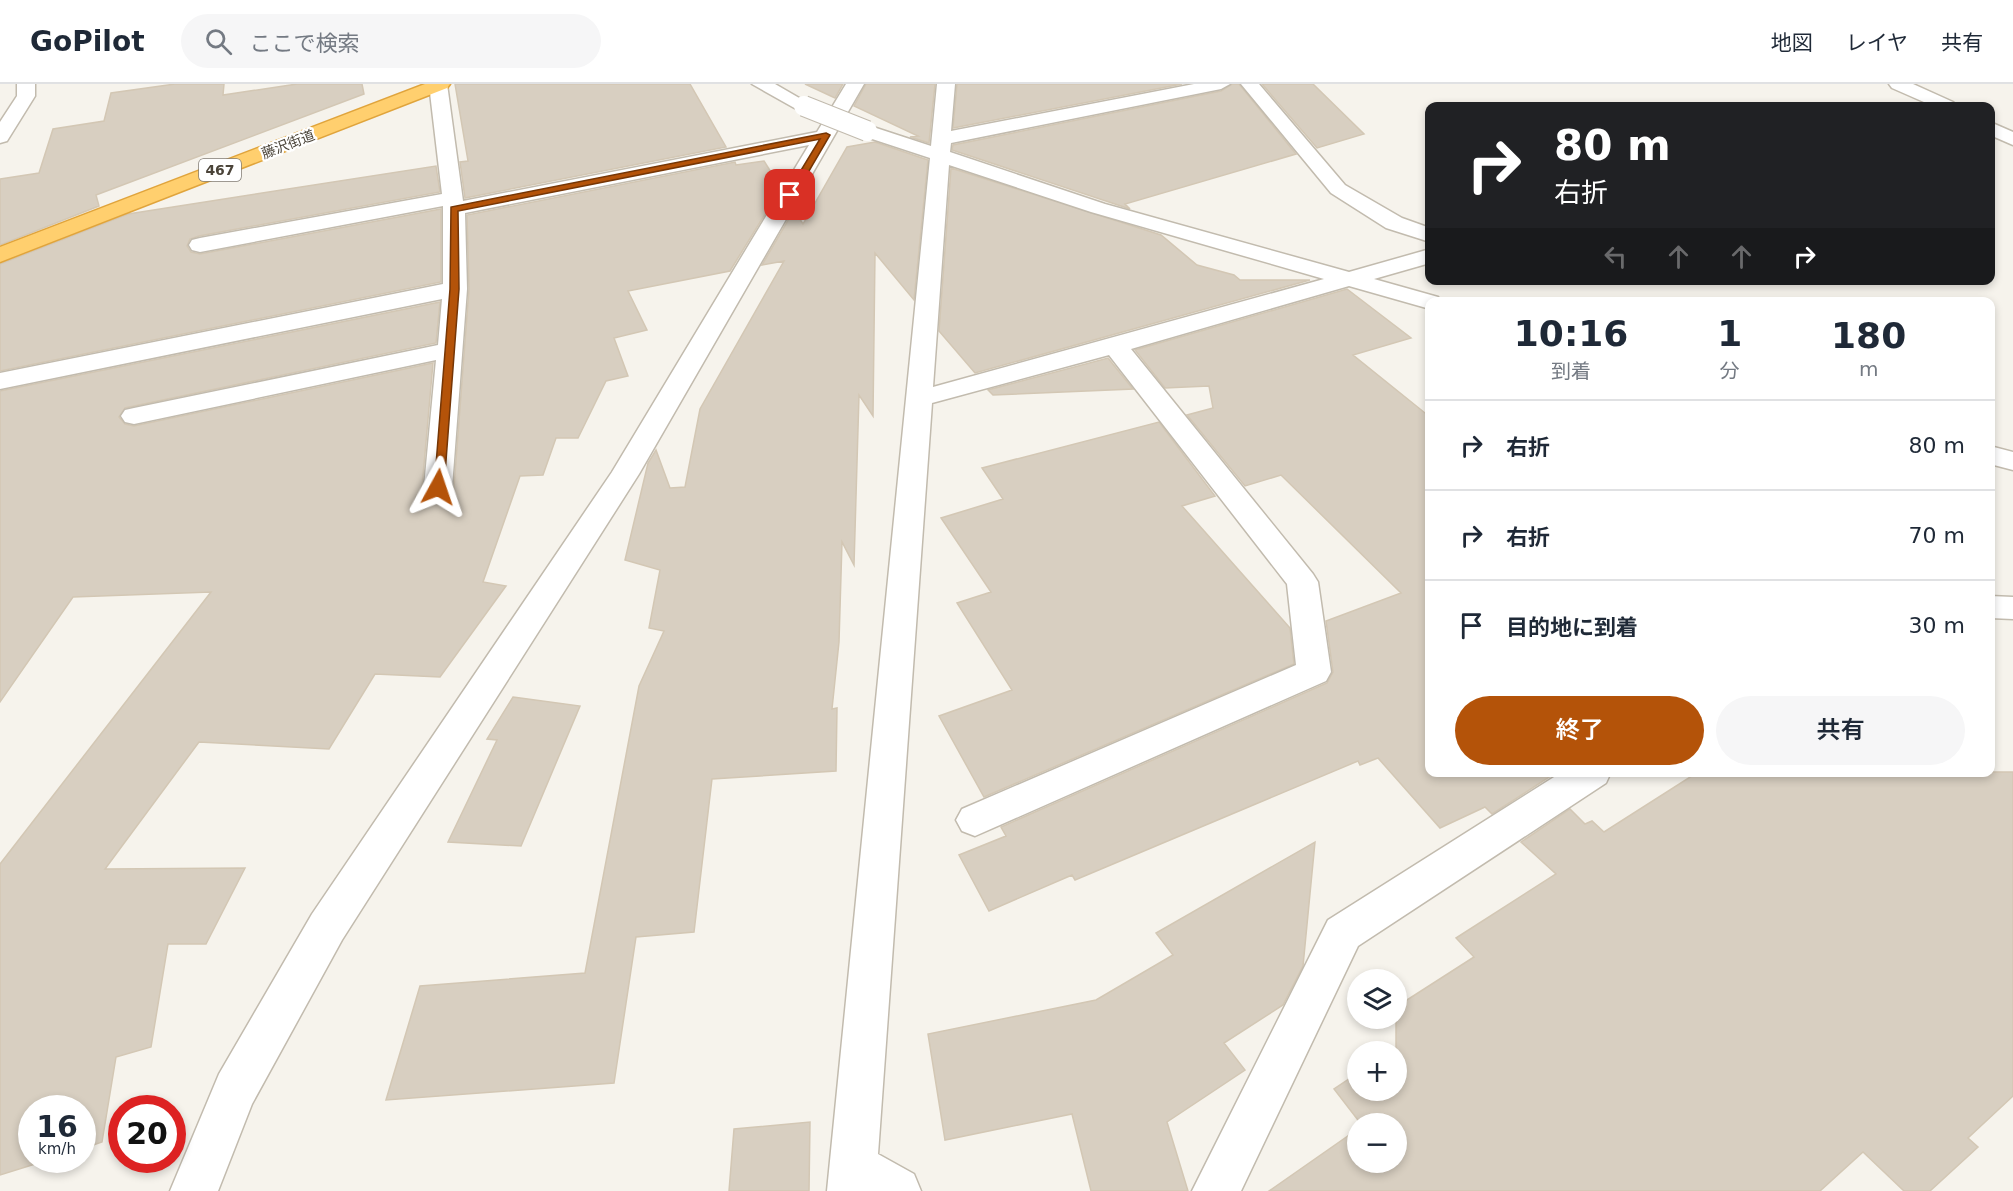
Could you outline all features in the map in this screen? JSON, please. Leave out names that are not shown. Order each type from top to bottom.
[{"type":"highway","name":"藤沢街道","points":[[0,255],[439,84]]},
{"type":"street","points":[[0,137],[26,96],[27,84]]},
{"type":"street","points":[[438,487],[454,289],[453,203],[439,84]]},
{"type":"street","points":[[761,84],[804,106],[867,131],[940,148],[1098,208],[1425,301]]},
{"type":"street","points":[[194,1191],[235,1090],[327,927],[625,474],[855,84]]},
{"type":"street","points":[[897,1191],[852,1179],[946,84]]},
{"type":"street","points":[[940,148],[1221,84]]},
{"type":"street","points":[[1250,84],[1338,189],[1394,223],[1425,234]]},
{"type":"street","points":[[1898,84],[1938,102]]},
{"type":"street","points":[[1995,130],[2013,139]]},
{"type":"street","points":[[200,245],[453,203],[826,135]]},
{"type":"street","points":[[918,399],[1115,346],[1425,257]]},
{"type":"street","points":[[0,381],[454,289]]},
{"type":"street","points":[[975,820],[1314,672],[1302,582],[1115,346]]},
{"type":"street","points":[[134,416],[450,350]]},
{"type":"street","points":[[1995,457],[2013,461]]},
{"type":"street","points":[[1995,608],[2013,608]]},
{"type":"street","points":[[1215,1191],[1343,933],[1585,777]]},
{"type":"building","points":[[175,84],[224,84],[223,95],[297,84],[362,84],[364,94],[96,195],[99,206],[0,245],[0,179],[39,173],[53,129],[104,121],[111,93]]},
{"type":"building","points":[[455,84],[690,84],[726,147],[465,198],[460,162],[468,161]]},
{"type":"building","points":[[805,84],[843,84],[835,98]]},
{"type":"building","points":[[866,84],[935,84],[929,143],[910,137],[918,136],[854,106]]},
{"type":"building","points":[[957,84],[1182,84],[953,128]]},
{"type":"building","points":[[1232,84],[1239,84],[1296,154],[1125,204],[1130,209],[952,150],[953,145],[1221,91]]},
{"type":"building","points":[[1262,84],[1313,84],[1364,134],[1317,148]]},
{"type":"building","points":[[875,142],[928,160],[914,300],[875,253],[873,416],[859,395],[854,565],[842,542],[839,642],[832,709],[837,708],[836,771],[712,779],[694,932],[636,937],[614,1083],[386,1100],[420,986],[585,973],[639,686],[664,631],[649,628],[660,570],[625,560],[648,463],[656,450],[670,488],[685,487],[700,409],[784,261],[762,265],[794,210],[803,224],[847,147]]},
{"type":"building","points":[[764,161],[781,188],[730,271],[628,291],[647,330],[614,338],[628,376],[606,381],[578,438],[556,438],[543,475],[520,476],[483,582],[506,586],[440,677],[375,674],[329,749],[199,742],[105,869],[245,868],[206,944],[168,944],[151,1047],[116,1057],[102,1142],[96,1144],[96,1095],[18,1095],[18,1169],[0,1175],[0,864],[211,592],[73,597],[0,702],[0,391],[440,302],[436,343],[125,408],[119,417],[125,424],[134,426],[433,363],[422,487],[428,496],[448,496],[454,487],[469,289],[467,215],[735,162],[736,165]]},
{"type":"building","points":[[436,166],[440,192],[199,236],[190,239],[187,246],[191,252],[200,254],[441,209],[441,282],[0,371],[0,264],[128,214]]},
{"type":"building","points":[[951,168],[1161,235],[1197,265],[1234,275],[1240,280],[1310,280],[975,373],[939,331]]},
{"type":"building","points":[[1347,289],[1411,338],[1353,355],[1425,413],[1425,777],[1549,777],[1492,814],[1485,807],[1440,828],[1378,758],[1360,765],[1358,761],[1075,880],[1072,875],[989,911],[959,855],[1006,836],[1001,827],[1327,683],[1333,672],[1326,621],[1401,593],[1281,475],[1245,486],[1187,415],[1213,408],[1209,386],[1165,388],[1135,350]]},
{"type":"building","points":[[1108,358],[1133,389],[993,395],[988,390]]},
{"type":"building","points":[[1159,422],[1215,496],[1182,506],[1290,628],[1294,664],[984,797],[939,716],[1012,690],[957,603],[991,592],[941,518],[1003,499],[982,468]]},
{"type":"building","points":[[513,697],[580,706],[521,846],[448,842],[497,740],[487,739]]},
{"type":"building","points":[[1995,772],[2013,772],[2013,1096],[1968,1138],[1978,1147],[1930,1191],[1904,1191],[1863,1152],[1820,1191],[1269,1191],[1347,1137],[1347,1173],[1407,1173],[1407,1113],[1353,1113],[1334,1089],[1347,1080],[1347,1101],[1407,1101],[1407,1041],[1396,1041],[1396,1029],[1407,1029],[1407,1000],[1474,957],[1456,938],[1556,874],[1521,842],[1570,809],[1585,824],[1592,821],[1604,832],[1690,777],[1995,777]]},
{"type":"building","points":[[1315,842],[1303,966],[1283,1005],[1224,1043],[1245,1070],[1167,1122],[1188,1191],[1091,1191],[1072,1114],[945,1140],[928,1034],[1096,1000],[1173,955],[1156,933]]},
{"type":"building","points":[[810,1122],[809,1191],[729,1191],[734,1129]]},
{"type":"route","points":[[438,487],[454,289],[454,209],[826,135],[790,195]]}]
